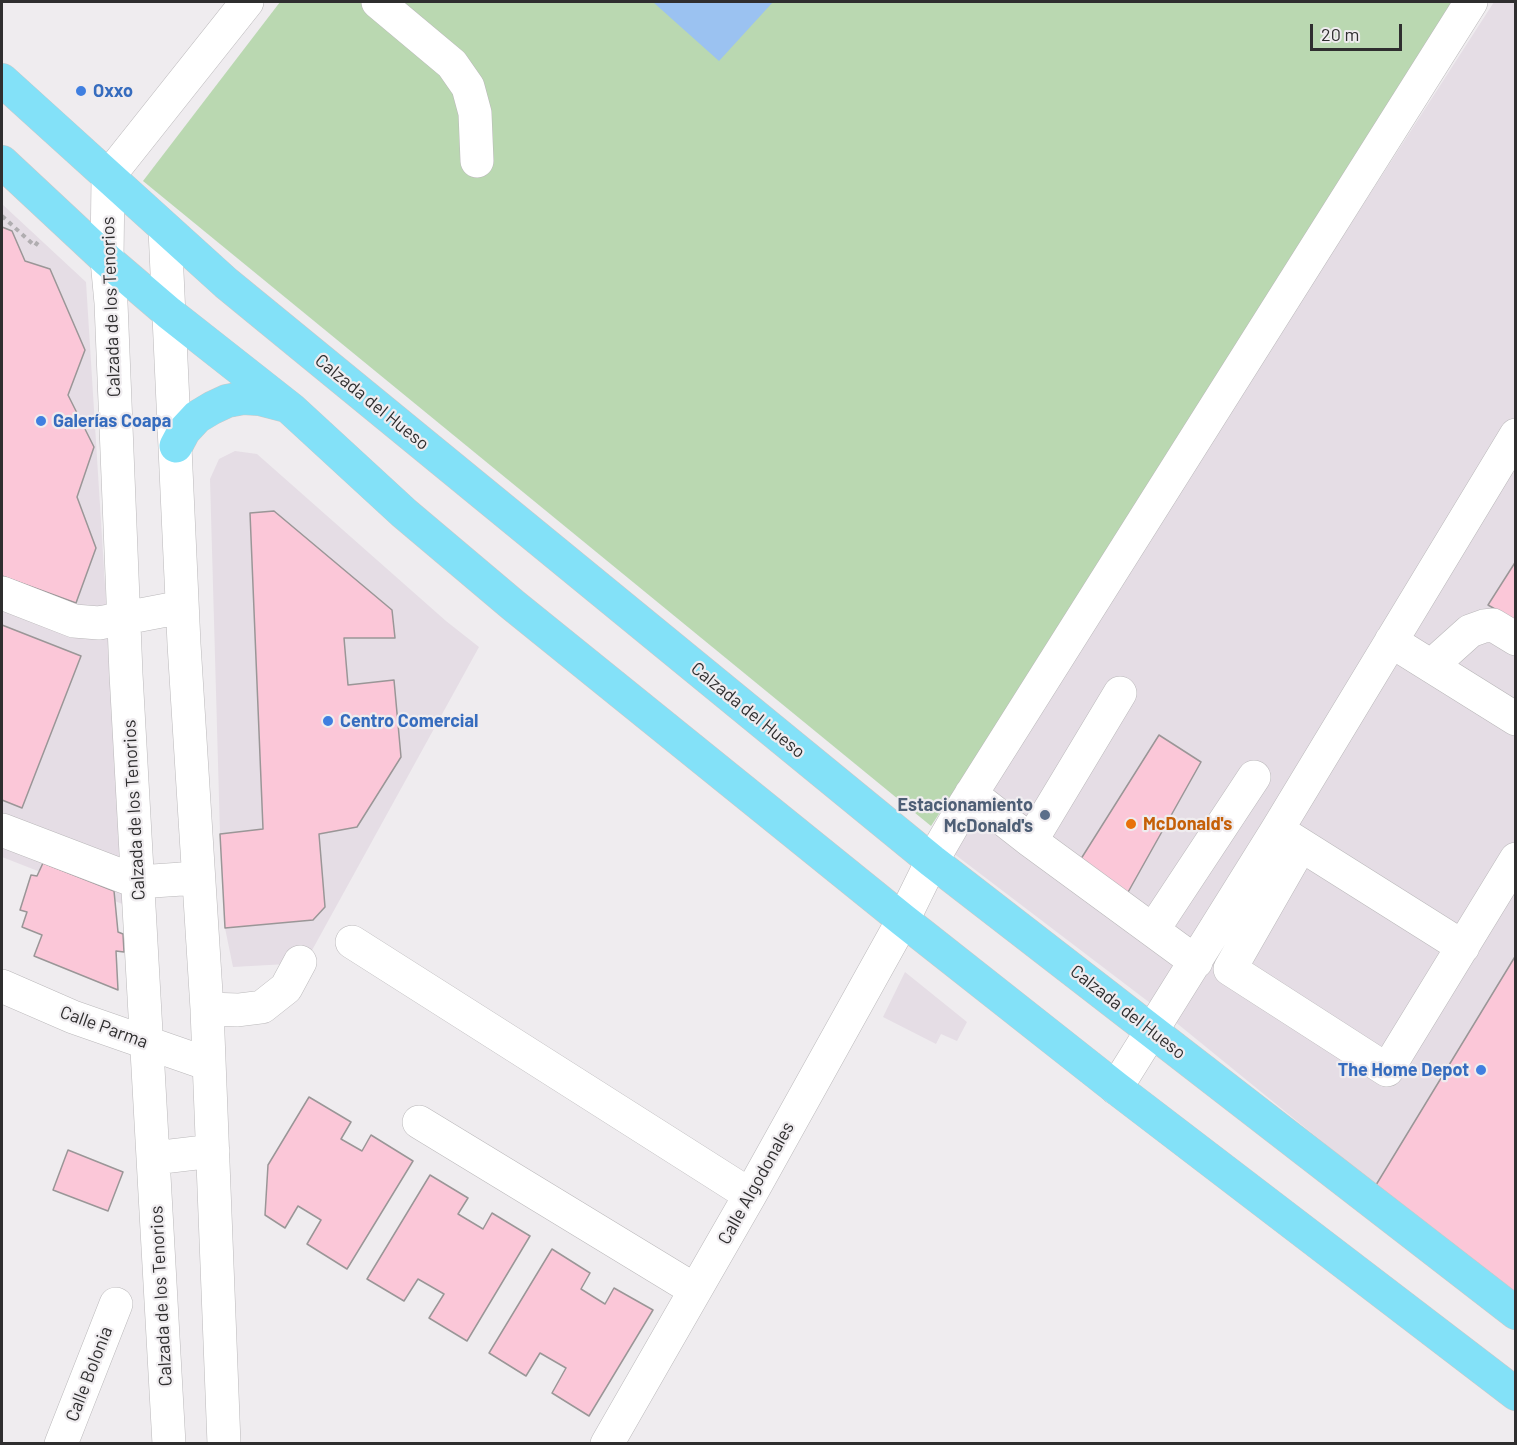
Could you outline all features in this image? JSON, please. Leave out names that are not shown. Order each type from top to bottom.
[{"type":"main road","name":"Calzada del Hueso","points":[[2,80],[165,229],[262,313],[932,861],[1515,1313]]},
{"type":"main road","points":[[2,162],[107,260],[169,313],[291,409],[404,513],[513,605],[903,920],[1116,1088],[1515,1394]]},
{"type":"main road","points":[[176,446],[184,431],[197,417],[227,401],[243,398],[260,399],[276,402],[291,409]]},
{"type":"street","points":[[108,177],[246,2]]},
{"type":"street","points":[[378,2],[452,64],[468,87],[475,113],[477,161]]},
{"type":"street","name":"Calle Algodonales","points":[[607,1443],[750,1195],[903,920],[932,861],[971,794],[1471,2]]},
{"type":"street","name":"Calzada de los Tenorios","points":[[108,177],[107,260],[111,303],[124,618],[169,1443]]},
{"type":"street","points":[[165,229],[182,607],[197,878],[207,1010],[224,1443]]},
{"type":"street","points":[[1515,435],[1391,641],[1289,837],[1230,969],[1387,1070],[1515,859]]},
{"type":"street","points":[[2,593],[74,621],[99,623],[182,607]]},
{"type":"street","points":[[1431,666],[1470,631],[1484,626],[1493,625],[1515,639]]},
{"type":"street","points":[[1391,641],[1515,719]]},
{"type":"street","points":[[1031,841],[1120,693]]},
{"type":"street","points":[[1153,930],[1254,777]]},
{"type":"street","points":[[971,794],[1196,962]]},
{"type":"street","points":[[2,830],[138,882],[197,878]]},
{"type":"street","points":[[1289,837],[1463,947]]},
{"type":"street","points":[[1116,1088],[1196,962],[1289,837]]},
{"type":"street","points":[[352,942],[750,1195]]},
{"type":"street","points":[[207,1010],[262,1007],[286,988],[300,962]]},
{"type":"street","name":"Calle Parma","points":[[2,986],[73,1017],[208,1064]]},
{"type":"street","points":[[419,1122],[695,1290]]},
{"type":"street","points":[[154,1158],[213,1151]]},
{"type":"street","name":"Calle Bolonia","points":[[62,1443],[116,1305]]},
{"type":"path","points":[[2,216],[35,246],[42,237]]},
{"type":"shaded area","points":[[1494,2],[1515,2],[1515,1295],[1179,1025],[953,853],[1067,663]]},
{"type":"shaded area","name":"Galerías Coapa","points":[[2,204],[86,282],[125,905],[2,857]]},
{"type":"shaded area","points":[[235,451],[257,454],[446,621],[479,647],[305,963],[233,967],[225,928],[220,834],[210,479],[219,459]]},
{"type":"shaded area","points":[[905,972],[967,1022],[957,1041],[941,1034],[936,1044],[883,1017]]},
{"type":"green space","points":[[280,2],[1457,2],[1064,625],[931,826],[143,181]]},
{"type":"water","points":[[653,2],[773,2],[719,61]]},
{"type":"building","name":"Galerías Coapa","points":[[2,227],[12,231],[25,261],[50,269],[85,350],[68,395],[94,447],[77,497],[96,548],[76,603],[2,576]]},
{"type":"building","name":"Centro Comercial","points":[[274,511],[392,610],[395,638],[344,638],[348,685],[394,680],[401,757],[357,827],[319,834],[325,907],[313,920],[225,928],[220,834],[263,829],[250,513]]},
{"type":"building","points":[[1516,561],[1516,621],[1488,605]]},
{"type":"building","points":[[2,625],[81,656],[22,808],[2,800]]},
{"type":"building","points":[[1159,735],[1201,762],[1127,894],[1079,862]]},
{"type":"building","points":[[43,863],[114,891],[118,932],[123,934],[124,952],[116,951],[118,990],[34,956],[42,935],[22,927],[27,912],[20,910],[31,875],[37,876]]},
{"type":"building","name":"The Home Depot","points":[[1516,955],[1516,1294],[1376,1185]]},
{"type":"building","points":[[309,1097],[351,1122],[341,1139],[362,1151],[371,1135],[413,1161],[347,1269],[307,1244],[321,1220],[298,1206],[285,1228],[265,1215],[268,1165]]},
{"type":"building","points":[[68,1150],[123,1172],[108,1211],[53,1190]]},
{"type":"building","points":[[430,1175],[468,1198],[458,1214],[483,1229],[492,1213],[530,1236],[467,1341],[429,1318],[444,1294],[418,1279],[404,1301],[367,1279]]},
{"type":"building","points":[[552,1249],[590,1273],[581,1289],[605,1304],[614,1288],[653,1310],[589,1416],[552,1393],[566,1368],[540,1353],[526,1376],[489,1353]]},
{"type":"place","name":"Oxxo","points":[[81,91]]},
{"type":"place","name":"Galerías Coapa","points":[[41,421]]},
{"type":"place","name":"Centro Comercial","points":[[328,721]]},
{"type":"place","name":"Estacionamiento McDonald's","points":[[1045,815]]},
{"type":"place","name":"McDonald's","points":[[1131,824]]},
{"type":"place","name":"The Home Depot","points":[[1481,1070]]}]
